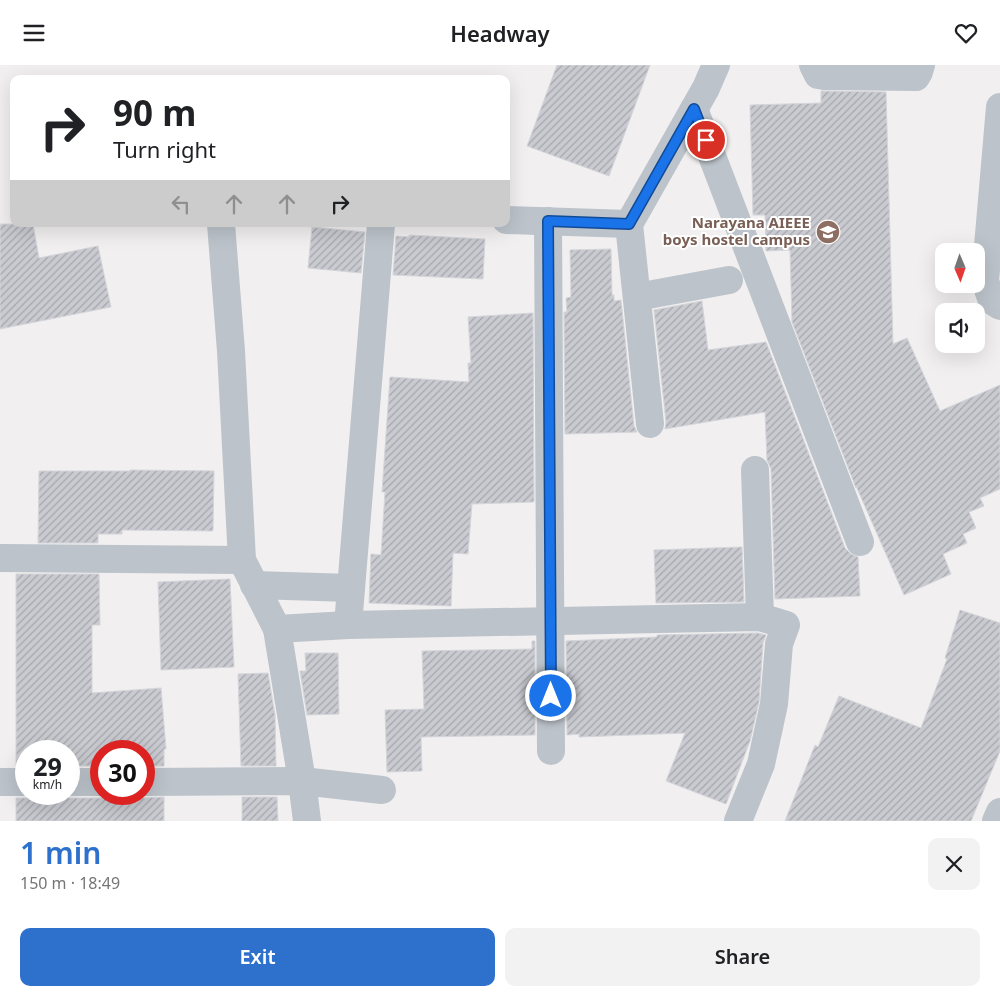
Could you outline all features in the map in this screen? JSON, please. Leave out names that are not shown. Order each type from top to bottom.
[{"type":"street","points":[[650,424],[629,224],[706,89],[716,65]]},
{"type":"street","points":[[812,65],[818,75],[824,76],[916,77],[921,65]]},
{"type":"street","points":[[1000,107],[985,281],[992,301],[1000,306]]},
{"type":"street","points":[[694,109],[860,542]]},
{"type":"street","points":[[510,220],[629,224]]},
{"type":"street","points":[[548,221],[551,751]]},
{"type":"street","points":[[221,227],[242,560],[277,629],[307,821]]},
{"type":"street","points":[[348,625],[380,227]]},
{"type":"street","points":[[637,297],[729,280]]},
{"type":"street","points":[[755,470],[760,617]]},
{"type":"street","points":[[0,557],[242,560]]},
{"type":"street","points":[[254,585],[351,588]]},
{"type":"street","points":[[277,629],[348,625],[760,617],[786,625],[779,644],[774,703],[761,764],[738,821]]},
{"type":"street","points":[[155,782],[302,781],[382,790]]},
{"type":"street","points":[[0,782],[15,782]]},
{"type":"street","points":[[996,821],[1000,811]]},
{"type":"building","points":[[557,65],[650,65],[609,176],[527,146]]},
{"type":"building","points":[[821,91],[886,92],[893,344],[907,338],[940,411],[1000,385],[1000,489],[980,498],[984,506],[969,512],[976,528],[963,534],[967,543],[943,554],[951,574],[904,595],[856,486],[856,488],[792,322],[790,250],[766,251],[765,215],[753,215],[750,105],[821,103]]},
{"type":"building","points":[[0,224],[10,224],[10,227],[34,227],[39,258],[98,246],[111,307],[0,329]]},
{"type":"building","points":[[312,227],[365,232],[361,273],[308,268]]},
{"type":"building","points":[[409,235],[485,239],[483,279],[393,275],[396,236],[409,237]]},
{"type":"building","points":[[611,249],[612,295],[614,295],[614,301],[621,300],[634,426],[637,432],[565,434],[564,312],[567,312],[566,298],[571,297],[570,250]]},
{"type":"building","points":[[702,301],[708,350],[766,342],[845,548],[851,554],[858,557],[860,596],[775,599],[771,469],[767,460],[765,412],[665,429],[666,422],[654,310]]},
{"type":"building","points":[[533,313],[534,502],[472,504],[468,554],[453,553],[451,606],[369,603],[371,554],[381,555],[385,492],[382,492],[390,377],[469,382],[468,363],[471,363],[468,317]]},
{"type":"building","points":[[39,471],[214,471],[213,531],[122,530],[122,534],[98,534],[98,543],[38,543]]},
{"type":"building","points":[[742,547],[744,602],[656,603],[654,550]]},
{"type":"building","points":[[16,574],[99,574],[100,625],[92,625],[92,693],[161,688],[166,749],[164,749],[164,766],[155,766],[155,740],[90,740],[90,766],[80,766],[80,740],[16,740]]},
{"type":"building","points":[[230,579],[234,667],[161,670],[158,582]]},
{"type":"building","points":[[960,610],[1000,623],[1000,751],[971,821],[785,821],[815,745],[818,747],[839,696],[921,728],[947,659],[945,658]]},
{"type":"building","points":[[758,633],[766,635],[763,643],[759,702],[750,741],[726,804],[666,781],[685,733],[579,737],[579,734],[567,735],[566,641],[657,637],[657,635]]},
{"type":"building","points":[[532,641],[535,641],[535,735],[421,737],[422,771],[387,772],[385,710],[424,709],[422,651],[532,649]]},
{"type":"building","points":[[305,653],[338,653],[339,714],[307,715],[300,671],[306,671]]},
{"type":"building","points":[[268,673],[275,715],[276,766],[241,766],[238,674]]},
{"type":"building","points":[[155,797],[164,797],[164,821],[16,821],[16,805],[80,805],[80,798],[90,798],[90,805],[155,805]]},
{"type":"building","points":[[242,797],[277,797],[278,821],[242,821]]},
{"type":"place","name":"Narayana AIEEE boys hostel campus","points":[[828,232]]},
{"type":"route","points":[[551,696],[548,221],[629,224],[694,109],[706,140]]}]
